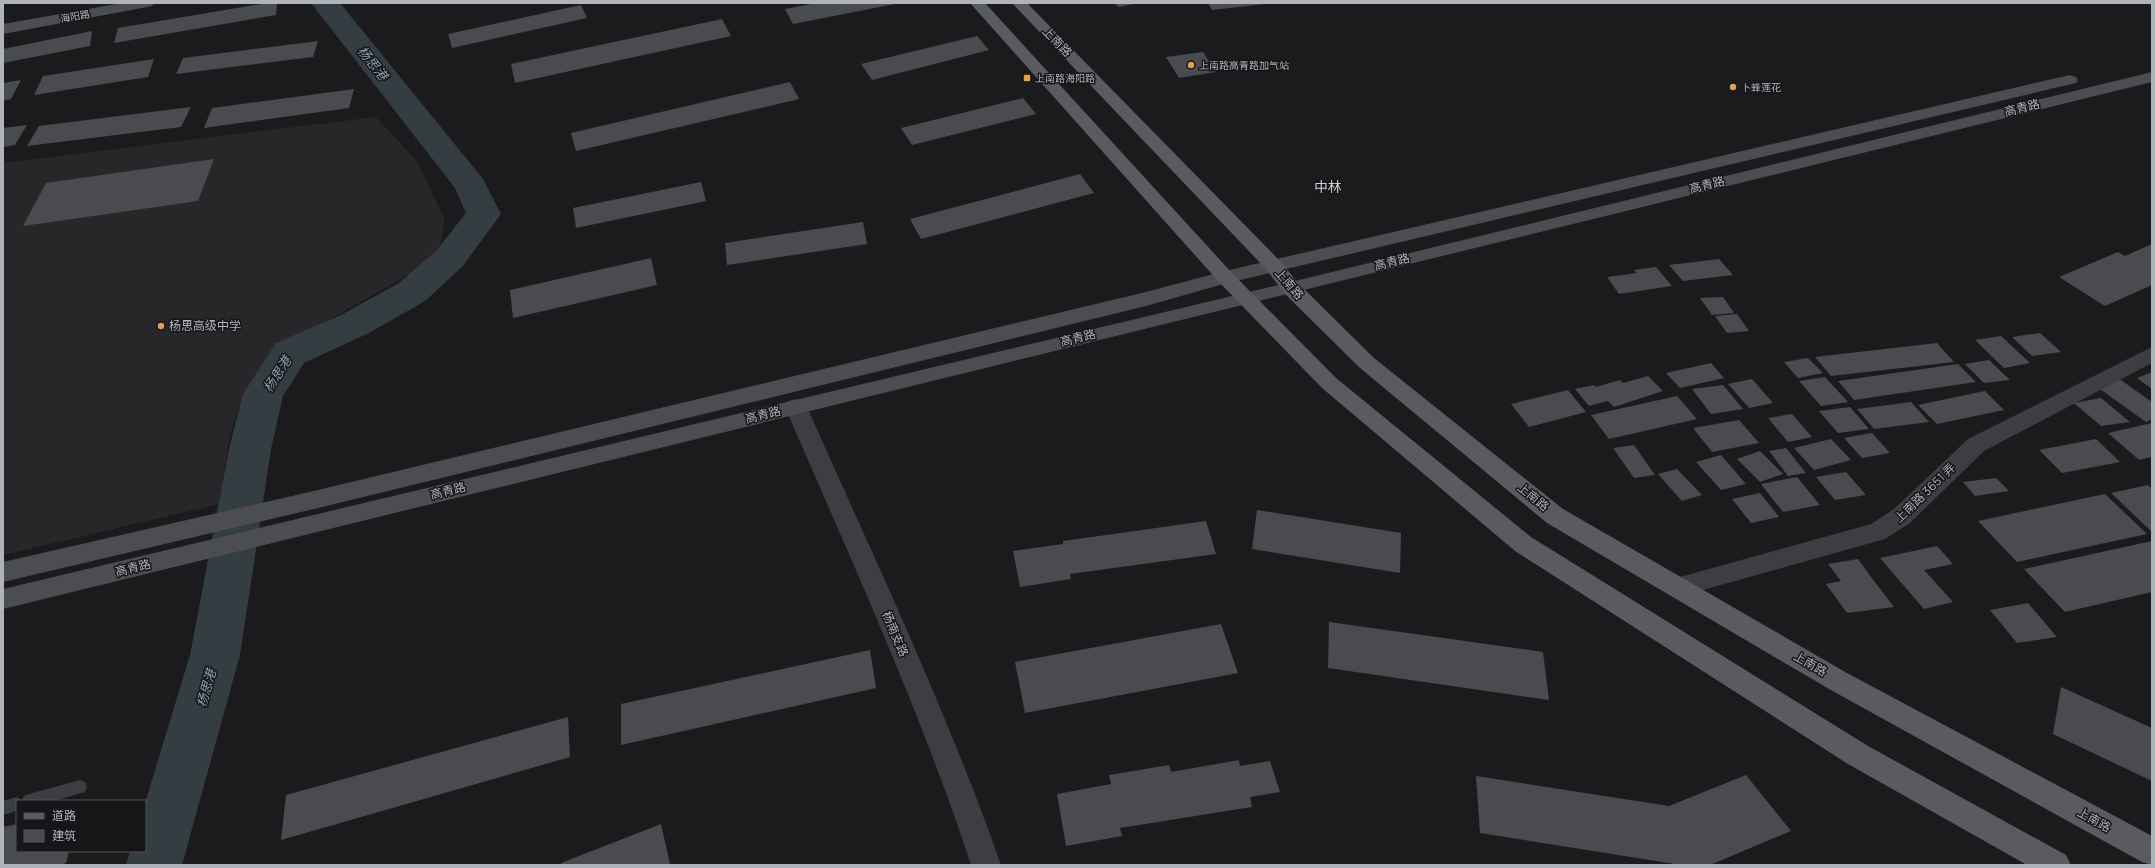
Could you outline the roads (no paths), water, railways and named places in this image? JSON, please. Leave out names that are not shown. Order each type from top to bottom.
[{"type":"main road","name":"海阳路","points":[[3,29],[147,3]]},
{"type":"main road","points":[[977,3],[1225,277],[1329,383],[1523,544],[1858,755],[2056,865]]},
{"type":"main road","name":"上南路","points":[[1019,3],[1274,266],[1291,288],[1367,363],[1555,516],[1838,681],[2152,852]]},
{"type":"main road","name":"高青路","points":[[3,572],[1138,301],[1225,277],[2152,61]]},
{"type":"main road","name":"高青路","points":[[3,599],[1291,288],[2152,77]]},
{"type":"street","name":"上南路 3651 弄","points":[[1678,587],[1877,532],[1902,516],[1976,445],[2152,354]]},
{"type":"street","name":"杨南支路","points":[[796,407],[933,722],[962,794],[986,865]]},
{"type":"lane","points":[[33,800],[80,787]]},
{"type":"lane","points":[[3,808],[16,804]]},
{"type":"waterway","name":"杨思港","points":[[154,865],[215,655],[250,449],[263,394],[290,353],[355,324],[412,292],[449,259],[484,214],[471,186],[325,3]]},
{"type":"place","name":"上南路高青路加气站","points":[[1191,65]]},
{"type":"place","name":"上南路海阳路","points":[[1027,78]]},
{"type":"place","name":"卜蜂莲花","points":[[1733,87]]},
{"type":"place","name":"杨思高级中学","points":[[161,326]]},
{"type":"district","name":"中林","points":[[1328,187]]}]
